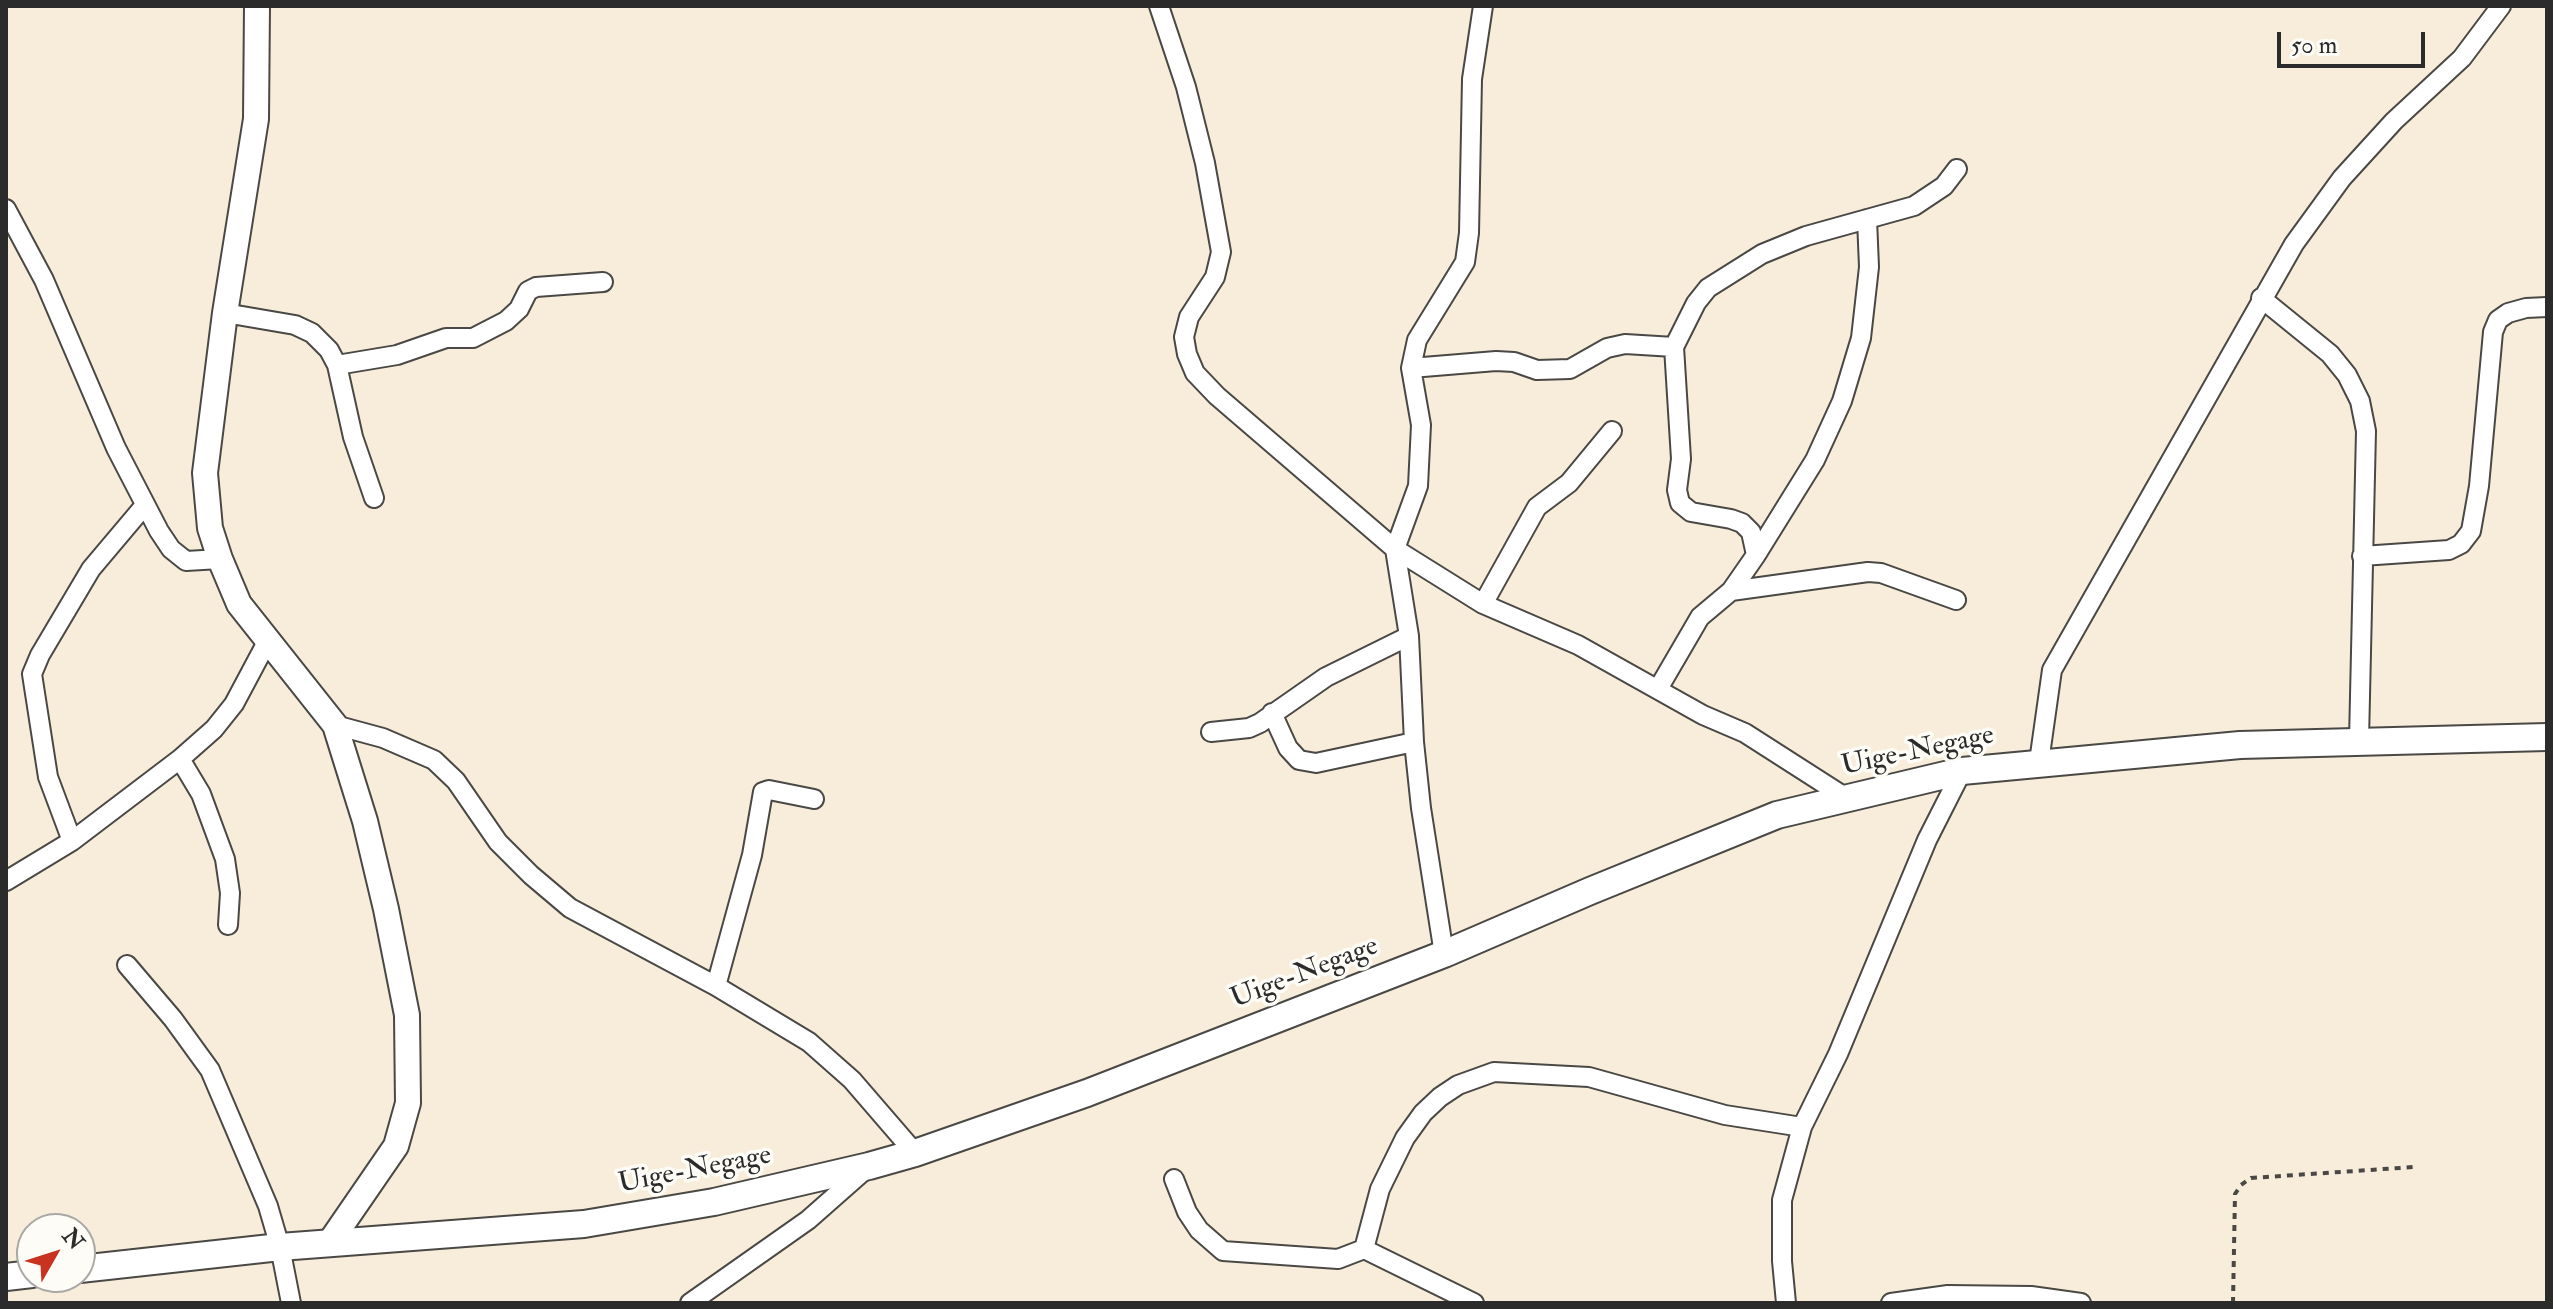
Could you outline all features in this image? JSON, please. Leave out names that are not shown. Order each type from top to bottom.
[{"type":"main road","name":"Uige-Negage","points":[[96,1267],[330,1242],[584,1224],[714,1202],[869,1166],[915,1153],[1102,1087],[1444,954],[1777,815],[1962,771],[2240,745],[2547,737]]},
{"type":"street","points":[[257,6],[256,119],[225,313],[205,473],[210,528],[239,604],[335,725],[365,821],[407,1015],[408,1103],[396,1146],[330,1242]]},
{"type":"street","points":[[1159,6],[1186,87],[1205,163],[1221,252],[1215,277],[1189,317],[1184,337],[1195,373],[1217,396],[1395,549],[1483,604],[1578,645],[1703,715],[1745,733],[1848,799]]},
{"type":"street","points":[[1444,954],[1414,742],[1409,636],[1395,549],[1418,486],[1421,425],[1411,368],[1417,340],[1465,262],[1469,233],[1472,79],[1483,6]]},
{"type":"street","points":[[2039,762],[2052,670],[2294,244],[2342,178],[2394,121],[2462,58],[2501,6]]},
{"type":"street","points":[[1756,555],[1751,532],[1742,523],[1691,512],[1680,503],[1677,490],[1681,459],[1680,431],[1674,347],[1696,303],[1708,288],[1728,273],[1762,254],[1806,236],[1914,206],[1944,186],[1957,169]]},
{"type":"street","points":[[6,209],[44,280],[116,448],[171,549],[186,561],[220,559]]},
{"type":"street","points":[[1658,689],[1700,617],[1731,591],[1756,555],[1815,460],[1842,401],[1861,338],[1869,267],[1867,219]]},
{"type":"street","points":[[337,365],[397,355],[446,338],[473,338],[506,321],[519,309],[528,291],[536,287],[603,282]]},
{"type":"street","points":[[2261,298],[2330,354],[2347,375],[2360,401],[2366,431],[2359,740]]},
{"type":"street","points":[[2362,556],[2449,550],[2461,544],[2471,531],[2479,486],[2493,332],[2498,320],[2508,313],[2547,307]]},
{"type":"street","points":[[225,313],[295,325],[312,333],[329,350],[337,365],[353,437],[374,498]]},
{"type":"street","points":[[1411,368],[1496,361],[1514,362],[1537,370],[1570,369],[1607,348],[1625,344],[1674,347]]},
{"type":"street","points":[[1483,604],[1537,507],[1569,483],[1612,431]]},
{"type":"street","points":[[72,841],[48,777],[32,674],[91,569],[145,505]]},
{"type":"street","points":[[1731,591],[1868,572],[1881,573],[1956,600]]},
{"type":"street","points":[[1211,732],[1249,728],[1326,677],[1409,636]]},
{"type":"street","points":[[6,881],[72,841],[180,759],[214,729],[234,704],[267,642]]},
{"type":"street","points":[[1272,713],[1288,748],[1299,760],[1316,763],[1414,742]]},
{"type":"street","points":[[335,725],[383,738],[434,760],[456,781],[498,842],[570,908],[716,986],[809,1042],[833,1061],[915,1153]]},
{"type":"street","points":[[180,759],[201,794],[225,859],[230,893],[228,925]]},
{"type":"street","points":[[1786,1303],[1782,1200],[1802,1127],[1844,1041],[1927,840],[1962,771]]},
{"type":"street","points":[[716,986],[752,855],[763,792],[769,790],[814,799]]},
{"type":"street","points":[[127,965],[173,1019],[210,1070],[249,1156],[280,1247],[291,1303]]},
{"type":"street","points":[[1364,1249],[1380,1189],[1405,1138],[1423,1113],[1458,1085],[1494,1072],[1589,1077],[1725,1115],[1802,1127]]},
{"type":"street","points":[[690,1303],[808,1220],[869,1166]]},
{"type":"street","points":[[1174,1179],[1187,1212],[1199,1230],[1223,1251],[1338,1259],[1364,1249],[1474,1303]]},
{"type":"street","points":[[1891,1303],[1948,1295],[2031,1296],[2081,1303]]},
{"type":"path","points":[[2233,1303],[2235,1194],[2241,1185],[2251,1178],[2414,1167]]}]
